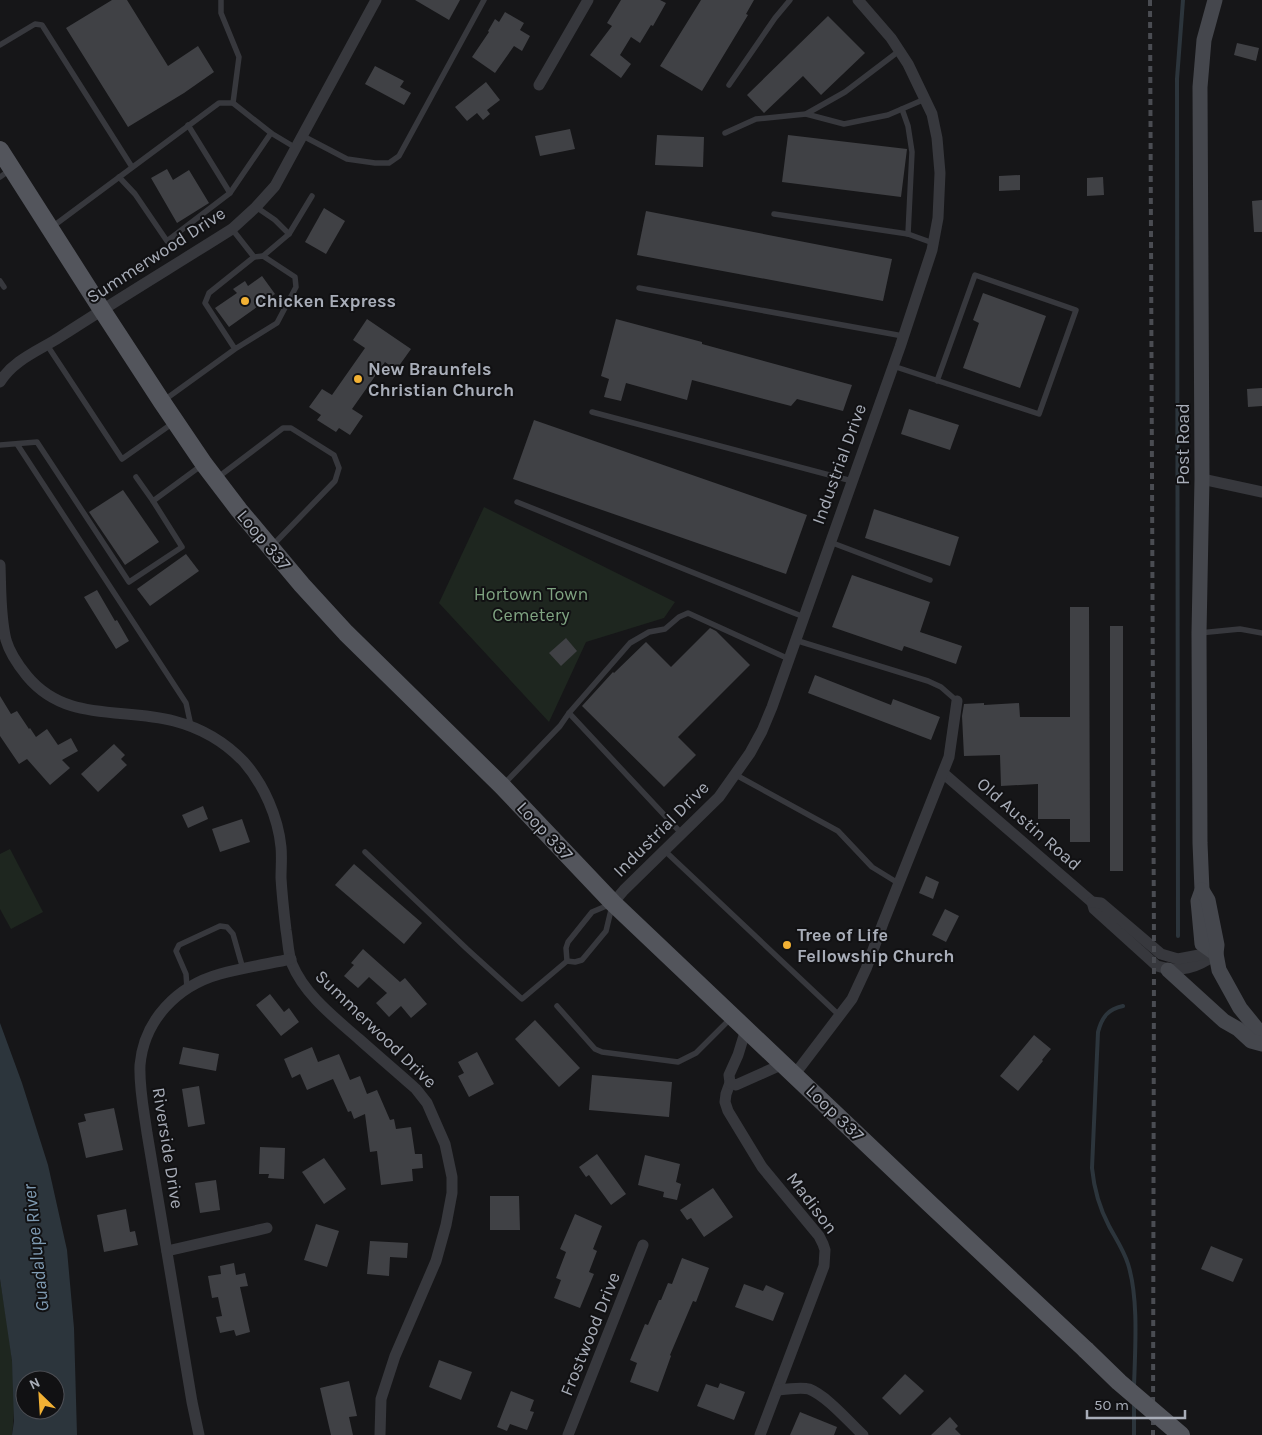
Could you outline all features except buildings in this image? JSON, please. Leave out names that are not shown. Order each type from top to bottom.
[{"type":"main road","name":"Loop 337","points":[[0,150],[6,173],[50,229],[204,464],[239,510],[302,585],[346,633],[502,786],[613,903],[928,1203],[1120,1382],[1180,1435]]},
{"type":"street","name":"Summerwood Drive","points":[[0,382],[7,371],[15,364],[232,229],[256,207],[275,186],[376,0]]},
{"type":"street","points":[[539,85],[588,0]]},
{"type":"street","name":"Industrial Drive","points":[[613,903],[719,796],[736,775],[762,731],[893,366],[933,244],[938,218],[940,173],[937,138],[932,114],[908,64],[891,38],[858,0]]},
{"type":"street","name":"Post Road","points":[[1215,0],[1204,40],[1200,87],[1202,479],[1199,633],[1202,890],[1208,900],[1217,945],[1216,954],[1219,970],[1240,1008],[1262,1035]]},
{"type":"street","points":[[1202,479],[1262,492]]},
{"type":"street","name":"Summerwood Drive","points":[[0,565],[2,612],[6,640],[18,666],[43,691],[75,708],[98,712],[153,716],[175,721],[210,734],[244,762],[267,798],[275,819],[281,847],[283,912],[291,959],[299,977],[311,995],[330,1014],[416,1089],[427,1103],[445,1144],[452,1177],[452,1193],[446,1226],[436,1261],[395,1356],[381,1399],[380,1435]]},
{"type":"street","points":[[730,1083],[736,1085],[789,1069],[838,1018],[852,999],[866,969],[949,756],[957,701]]},
{"type":"street","name":"Old Austin Road","points":[[943,773],[1092,902],[1094,909],[1157,966],[1168,970]]},
{"type":"street","name":"Old Austin Road","points":[[1092,902],[1101,903],[1154,949],[1168,958],[1178,959],[1216,954]]},
{"type":"street","points":[[1168,970],[1194,967],[1216,954]]},
{"type":"street","name":"Riverside Drive","points":[[199,1435],[147,1133],[141,1088],[140,1066],[143,1048],[151,1027],[159,1014],[174,998],[188,988],[220,974],[291,959]]},
{"type":"street","points":[[1168,970],[1224,1021],[1238,1029],[1251,1041],[1262,1044]]},
{"type":"street","name":"Madison","points":[[746,1029],[738,1055],[729,1075],[730,1083],[726,1094],[728,1111],[762,1167],[818,1236],[825,1250],[824,1266],[760,1435]]},
{"type":"street","points":[[166,1251],[267,1228]]},
{"type":"street","name":"Frostwood Drive","points":[[568,1435],[643,1245]]},
{"type":"street","points":[[778,1390],[807,1388],[819,1395],[863,1435]]},
{"type":"lane","points":[[222,0],[221,13],[240,57],[233,103]]},
{"type":"lane","points":[[303,136],[347,159],[375,163],[389,162],[399,156],[484,0]]},
{"type":"lane","points":[[729,85],[774,18],[790,0]]},
{"type":"lane","points":[[0,45],[35,24],[42,25],[132,167]]},
{"type":"lane","points":[[806,114],[845,92],[899,51]]},
{"type":"lane","points":[[725,133],[756,119],[806,114],[844,124],[888,115],[925,99]]},
{"type":"lane","points":[[50,229],[219,103],[233,103],[271,133],[296,148]]},
{"type":"lane","points":[[902,109],[908,126],[912,152],[908,234]]},
{"type":"lane","points":[[188,125],[230,193]]},
{"type":"lane","points":[[119,177],[135,194],[167,241],[230,193],[271,133]]},
{"type":"lane","points":[[235,349],[206,302],[209,293],[254,257],[263,256],[288,234],[312,196]]},
{"type":"lane","points":[[256,207],[275,220],[288,234]]},
{"type":"lane","points":[[774,214],[908,234],[933,244]]},
{"type":"lane","points":[[232,229],[254,257]]},
{"type":"lane","points":[[162,402],[235,349],[277,323],[296,287],[295,277],[263,256]]},
{"type":"lane","points":[[893,366],[1039,414],[1076,310],[975,275],[937,380]]},
{"type":"lane","points":[[639,288],[903,336]]},
{"type":"lane","points":[[47,345],[122,459],[175,422]]},
{"type":"lane","points":[[592,412],[852,481]]},
{"type":"lane","points":[[216,480],[283,428],[291,428],[334,455],[339,468],[335,481],[271,548]]},
{"type":"lane","points":[[0,445],[37,442],[129,582],[182,547],[154,501],[136,477]]},
{"type":"lane","points":[[17,444],[186,703],[191,727]]},
{"type":"lane","points":[[154,501],[204,464]]},
{"type":"lane","points":[[517,502],[804,617]]},
{"type":"lane","points":[[830,542],[930,580]]},
{"type":"lane","points":[[502,786],[560,726],[568,713],[630,643],[649,632],[665,629],[688,613],[789,659]]},
{"type":"lane","points":[[1199,633],[1240,628],[1262,633]]},
{"type":"lane","points":[[795,640],[942,686],[957,701]]},
{"type":"lane","points":[[568,713],[682,834]]},
{"type":"lane","points":[[736,775],[838,831],[872,867],[898,883]]},
{"type":"lane","points":[[665,851],[838,1018]]},
{"type":"lane","points":[[365,852],[522,999],[567,961],[576,962],[582,960],[606,931],[613,903]]},
{"type":"lane","points":[[567,961],[566,948],[568,942],[592,912],[613,903]]},
{"type":"lane","points":[[188,988],[186,974],[176,951],[179,945],[220,926],[228,927],[232,934],[243,969]]},
{"type":"lane","points":[[557,1006],[595,1049],[602,1052],[678,1062],[696,1053],[732,1016]]},
{"type":"green space","name":"Hortown Town Cemetery","points":[[484,507],[675,602],[664,618],[586,642],[549,722],[439,603]]},
{"type":"green space","points":[[10,849],[43,912],[11,929],[0,909],[0,854]]},
{"type":"green space","points":[[0,1279],[13,1376],[14,1415],[12,1435],[0,1435]]},
{"type":"water","name":"Guadalupe River","points":[[0,1023],[22,1083],[48,1165],[67,1250],[74,1328],[77,1435],[12,1435],[14,1421],[12,1361],[0,1279]]},
{"type":"waterway","points":[[1178,936],[1177,79],[1183,0]]},
{"type":"waterway","points":[[1123,1006],[1113,1009],[1106,1015],[1101,1022],[1098,1032],[1092,1168],[1100,1205],[1128,1264],[1134,1293],[1136,1325],[1134,1387]]},
{"type":"waterway","points":[[1134,1401],[1134,1435]]},
{"type":"railway","points":[[1150,0],[1154,949],[1153,1435]]},
{"type":"place","name":"Chicken Express","points":[[245,301]]},
{"type":"place","name":"New Braunfels Christian Church","points":[[358,379]]},
{"type":"place","name":"Tree of Life Fellowship Church","points":[[787,945]]}]
